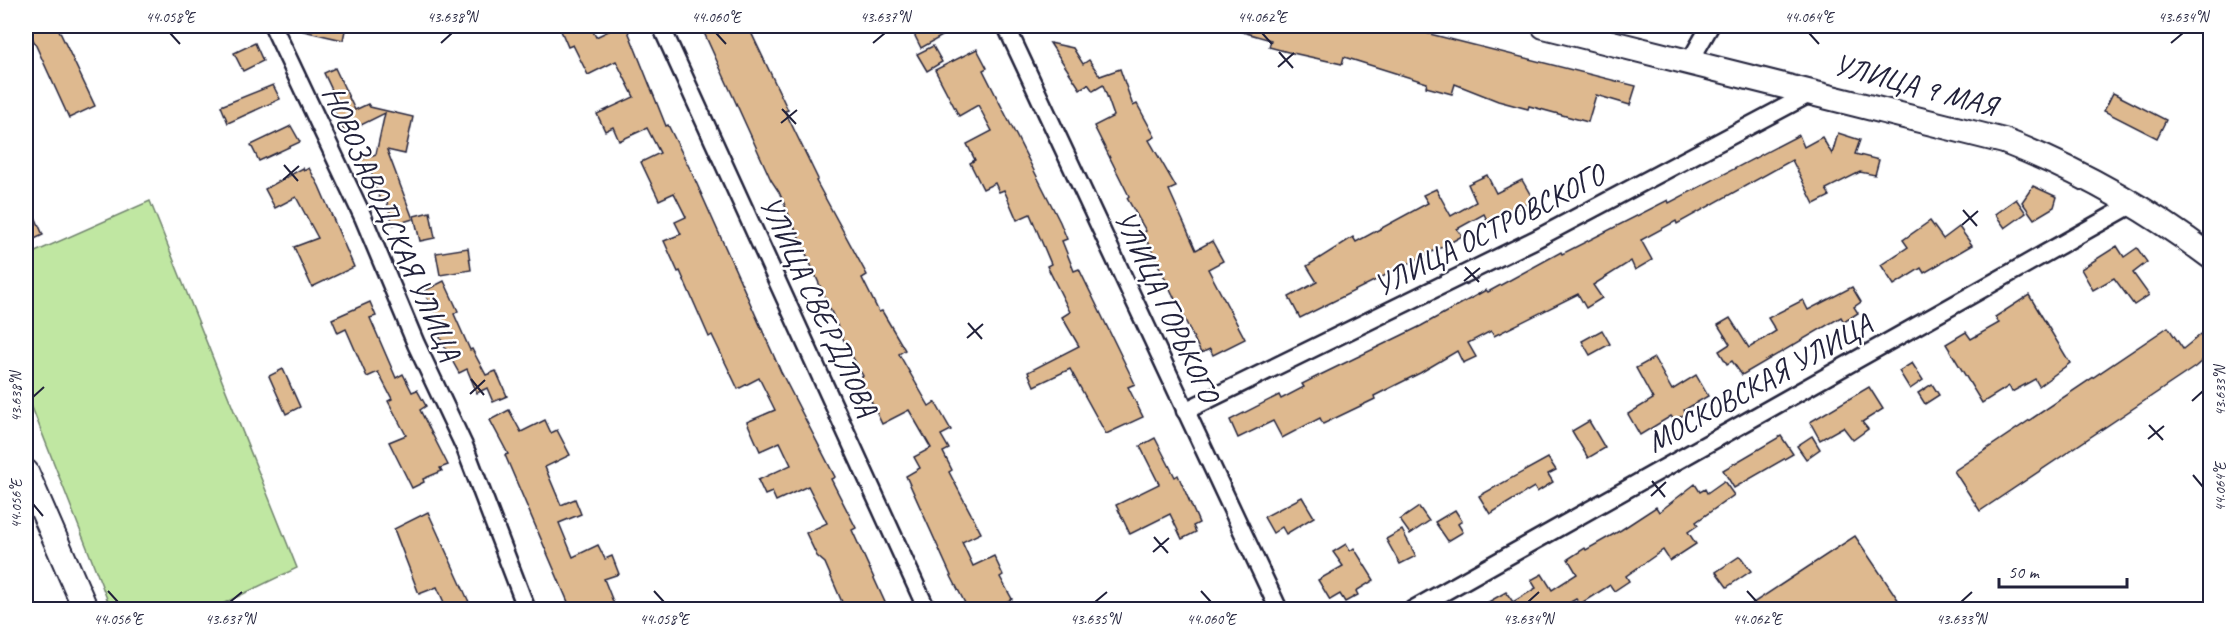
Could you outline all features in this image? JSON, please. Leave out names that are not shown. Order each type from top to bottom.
[{"type":"street","name":"НОВОЗАВОДСКАЯ УЛИЦА","points":[[273,26],[363,217],[416,344],[465,448],[527,609]]},
{"type":"street","name":"УЛИЦА СВЕРДЛОВА","points":[[661,26],[927,609]]},
{"type":"street","name":"УЛИЦА ГОРЬКОГО","points":[[1006,26],[1279,609]]},
{"type":"street","name":"УЛИЦА 9 МАЯ","points":[[1544,26],[1815,91],[2004,141],[2057,161],[2133,204],[2211,256]]},
{"type":"street","points":[[1690,61],[1710,26]]},
{"type":"street","name":"УЛИЦА ОСТРОВСКОГО","points":[[1185,411],[1534,240],[1815,91]]},
{"type":"street","name":"МОСКОВСКАЯ УЛИЦА","points":[[1412,609],[2133,204]]},
{"type":"street","points":[[26,472],[86,609]]},
{"type":"green space","points":[[150,201],[297,568],[212,609],[111,609],[26,392],[26,256]]},
{"type":"building","points":[[27,26],[57,26],[95,106],[69,118]]},
{"type":"building","points":[[304,26],[346,26],[343,40],[303,31]]},
{"type":"building","points":[[559,26],[576,26],[578,31],[590,26],[596,37],[619,26],[626,26],[666,126],[668,125],[692,173],[781,372],[835,477],[831,479],[856,528],[852,530],[888,609],[845,609],[825,563],[817,556],[806,533],[827,523],[808,486],[776,501],[772,492],[765,495],[758,480],[791,465],[780,442],[760,451],[747,422],[775,410],[759,378],[738,389],[712,335],[709,337],[680,271],[678,272],[664,241],[681,234],[675,222],[686,217],[674,193],[659,200],[641,162],[660,153],[647,128],[619,141],[613,127],[605,131],[597,114],[634,97],[616,61],[588,75],[573,45],[568,47]]},
{"type":"building","points":[[701,26],[748,26],[788,110],[785,111],[818,179],[816,181],[867,275],[862,278],[879,312],[882,311],[905,350],[899,354],[929,406],[935,402],[951,430],[941,435],[949,449],[943,452],[952,470],[949,472],[981,533],[962,542],[973,566],[994,556],[1003,575],[1000,577],[1012,599],[992,609],[968,609],[906,476],[920,468],[914,457],[931,448],[909,410],[882,424],[860,378],[863,376],[845,343],[779,192],[771,180]]},
{"type":"building","points":[[910,26],[960,26],[921,48]]},
{"type":"building","points":[[1235,26],[1386,26],[1406,31],[1406,28],[1636,86],[1630,105],[1596,95],[1588,122],[1529,106],[1528,109],[1498,101],[1455,84],[1452,94],[1426,87],[1427,83],[1344,57],[1342,64],[1269,47],[1271,40],[1235,30]]},
{"type":"building","points":[[255,43],[263,61],[243,71],[234,53]]},
{"type":"building","points":[[1050,43],[1073,48],[1083,64],[1089,60],[1100,76],[1120,69],[1133,106],[1137,104],[1155,137],[1149,140],[1176,187],[1169,190],[1196,250],[1212,241],[1223,261],[1208,269],[1245,339],[1213,355],[1210,349],[1201,353],[1143,233],[1146,231],[1127,198],[1129,196],[1094,126],[1114,116],[1103,85],[1093,91],[1088,84],[1080,89]]},
{"type":"building","points":[[933,46],[942,62],[927,71],[917,54]]},
{"type":"building","points":[[977,49],[987,68],[983,70],[1060,222],[1067,239],[1062,241],[1074,271],[1079,269],[1135,384],[1128,387],[1143,417],[1106,434],[1070,369],[1034,386],[1028,372],[1079,346],[1062,317],[1070,312],[1047,266],[1051,264],[1030,214],[1017,220],[1004,190],[999,192],[995,183],[983,189],[970,163],[975,160],[967,144],[992,131],[978,105],[959,116],[935,70]]},
{"type":"building","points":[[335,68],[355,110],[368,104],[370,107],[413,117],[405,154],[387,150],[413,219],[393,225],[386,198],[380,200],[370,170],[364,172],[359,160],[376,154],[385,113],[345,133],[333,108],[339,105],[324,73]]},
{"type":"building","points":[[273,85],[280,99],[228,123],[221,106]]},
{"type":"building","points":[[2113,93],[2166,120],[2157,138],[2104,111]]},
{"type":"building","points":[[291,126],[300,142],[259,161],[251,145]]},
{"type":"building","points":[[1838,133],[1860,140],[1855,154],[1879,160],[1875,175],[1860,172],[1826,189],[1830,196],[1814,204],[1792,160],[1677,224],[1676,221],[1641,240],[1652,260],[1635,270],[1631,261],[1593,285],[1602,298],[1586,308],[1578,294],[1494,336],[1491,331],[1468,343],[1476,357],[1463,363],[1457,351],[1374,396],[1375,399],[1323,424],[1320,418],[1282,438],[1273,421],[1238,438],[1230,420],[1279,395],[1281,399],[1304,387],[1302,384],[1421,326],[1486,290],[1488,292],[1561,252],[1562,254],[1668,200],[1669,203],[1799,135],[1804,147],[1822,137],[1832,154]]},
{"type":"building","points":[[303,168],[304,171],[309,168],[319,186],[354,267],[312,287],[294,247],[318,238],[296,197],[275,208],[265,189]]},
{"type":"building","points":[[1487,175],[1496,193],[1522,180],[1534,201],[1488,222],[1484,214],[1457,229],[1462,236],[1448,244],[1300,318],[1289,297],[1317,282],[1307,266],[1353,237],[1356,242],[1428,203],[1423,195],[1436,189],[1451,216],[1476,202],[1468,184]]},
{"type":"building","points":[[2033,186],[2057,197],[2054,207],[2034,219],[2022,202]]},
{"type":"building","points":[[26,196],[43,235],[26,243]]},
{"type":"building","points":[[2016,199],[2026,213],[2005,228],[1995,214]]},
{"type":"building","points":[[430,212],[435,238],[420,241],[414,216]]},
{"type":"building","points":[[1930,221],[1943,239],[1959,227],[1972,245],[1924,273],[1921,268],[1894,285],[1881,265],[1908,247],[1903,240]]},
{"type":"building","points":[[2117,246],[2124,257],[2137,248],[2147,262],[2133,273],[2149,295],[2134,305],[2114,278],[2093,290],[2081,269]]},
{"type":"building","points":[[468,248],[471,270],[440,275],[436,253]]},
{"type":"building","points":[[444,281],[458,311],[454,314],[470,350],[472,349],[486,375],[496,371],[507,396],[493,402],[487,388],[477,393],[467,369],[459,373],[444,346],[434,325],[438,323],[424,291]]},
{"type":"building","points":[[1852,287],[1861,302],[1854,307],[1858,313],[1844,322],[1841,317],[1742,375],[1732,361],[1727,364],[1719,351],[1730,344],[1718,325],[1730,318],[1749,348],[1776,331],[1768,318],[1803,300],[1808,310]]},
{"type":"building","points":[[2029,295],[2070,363],[2039,386],[2035,379],[2012,392],[2009,386],[1982,403],[1946,344],[1966,332],[1971,339],[1999,323],[1995,317]]},
{"type":"building","points":[[370,302],[376,316],[370,318],[396,378],[403,374],[412,392],[417,390],[426,406],[420,410],[448,465],[440,468],[442,471],[423,479],[424,482],[412,488],[389,442],[406,435],[388,401],[392,399],[378,372],[367,377],[346,329],[338,333],[332,319]]},
{"type":"building","points":[[2211,326],[2211,353],[2195,367],[1980,511],[1954,471],[2168,327],[2183,349]]},
{"type":"building","points":[[1602,330],[1610,344],[1590,355],[1582,341]]},
{"type":"building","points":[[1654,358],[1672,390],[1696,375],[1708,396],[1684,410],[1686,414],[1674,420],[1671,416],[1640,435],[1628,414],[1653,399],[1636,368]]},
{"type":"building","points":[[1912,363],[1923,380],[1910,389],[1899,371]]},
{"type":"building","points":[[283,369],[300,407],[286,414],[269,376]]},
{"type":"building","points":[[1932,384],[1939,395],[1925,404],[1918,393]]},
{"type":"building","points":[[1869,387],[1883,409],[1862,422],[1868,429],[1853,440],[1843,427],[1820,440],[1810,422]]},
{"type":"building","points":[[509,410],[521,432],[545,420],[551,433],[557,430],[570,455],[545,467],[561,505],[575,499],[581,514],[559,523],[573,557],[598,545],[605,559],[612,556],[619,574],[604,579],[614,604],[601,609],[571,609],[505,455],[508,454],[490,420]]},
{"type":"building","points":[[1589,421],[1605,448],[1588,458],[1572,431]]},
{"type":"building","points":[[1781,436],[1793,454],[1734,488],[1723,470]]},
{"type":"building","points":[[1812,436],[1820,449],[1806,459],[1797,446]]},
{"type":"building","points":[[1155,438],[1175,477],[1178,475],[1199,523],[1193,526],[1196,532],[1182,539],[1170,514],[1130,534],[1116,505],[1159,484],[1140,446]]},
{"type":"building","points":[[1548,458],[1556,470],[1548,474],[1553,482],[1537,492],[1534,487],[1490,514],[1479,496]]},
{"type":"building","points":[[1724,481],[1734,495],[1696,522],[1698,525],[1688,532],[1696,544],[1670,561],[1663,550],[1626,576],[1629,581],[1614,591],[1610,585],[1580,604],[1576,599],[1558,609],[1476,609],[1506,592],[1513,602],[1536,588],[1531,580],[1542,574],[1552,590],[1577,574],[1568,559],[1585,548],[1586,550],[1621,530],[1656,507],[1659,512],[1695,484],[1700,492],[1705,489],[1707,493]]},
{"type":"building","points":[[1302,497],[1314,517],[1286,534],[1282,527],[1273,533],[1264,517]]},
{"type":"building","points":[[1419,507],[1429,521],[1410,534],[1400,520]]},
{"type":"building","points":[[1455,510],[1462,521],[1458,524],[1463,532],[1448,541],[1435,522]]},
{"type":"building","points":[[428,512],[469,602],[452,609],[447,609],[437,587],[419,594],[394,529]]},
{"type":"building","points":[[1402,530],[1416,556],[1400,564],[1386,539]]},
{"type":"building","points":[[1855,536],[1899,601],[1887,609],[1744,609]]},
{"type":"building","points":[[1346,544],[1350,551],[1354,548],[1374,580],[1356,591],[1358,595],[1345,602],[1340,594],[1330,600],[1318,580],[1343,566],[1333,552]]},
{"type":"building","points":[[1740,556],[1751,571],[1727,587],[1716,572]]}]
